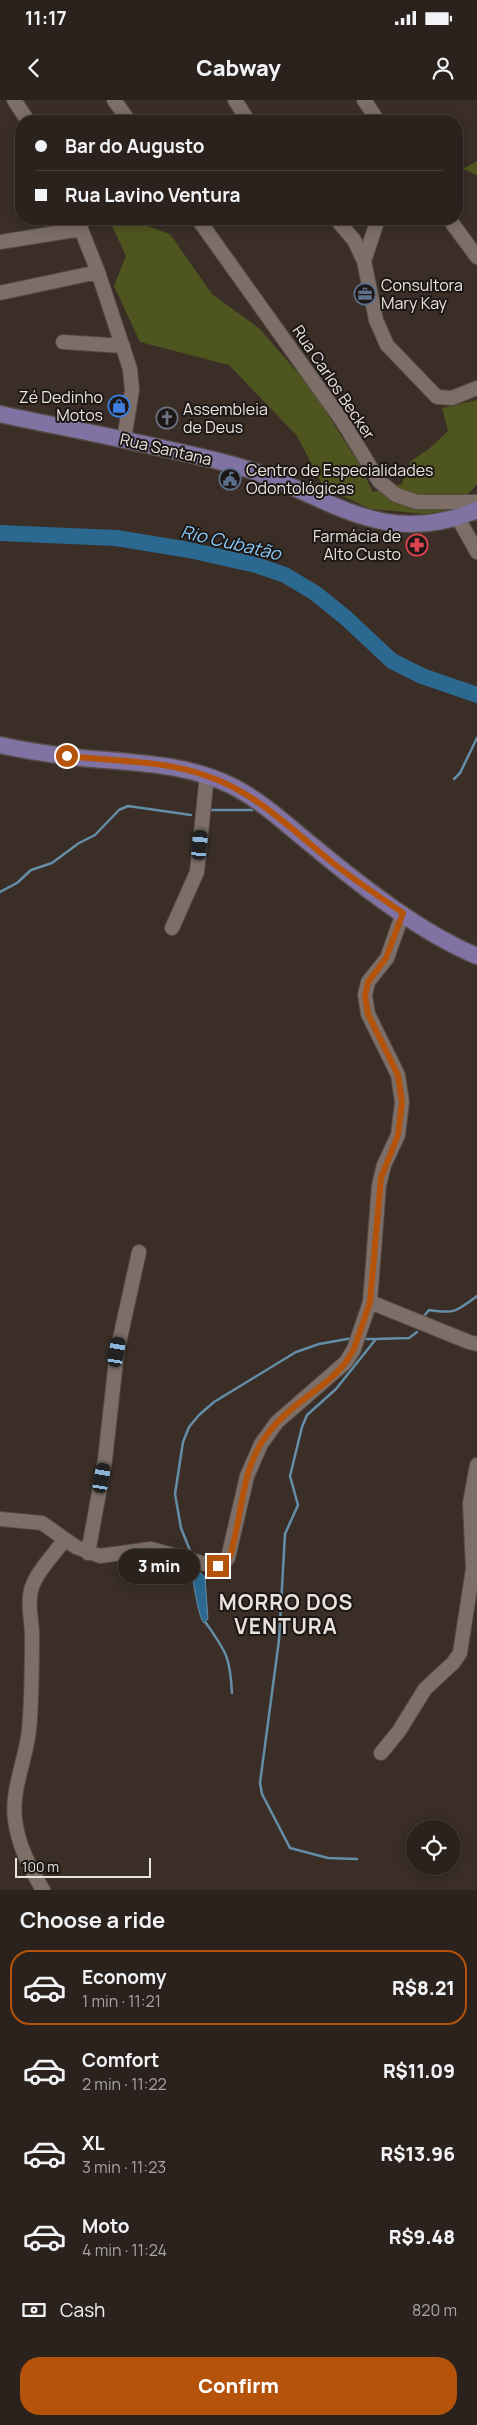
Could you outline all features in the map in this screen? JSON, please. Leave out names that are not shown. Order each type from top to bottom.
[{"type":"main road","name":"Rua Santana","points":[[0,414],[227,463],[286,484],[335,507],[383,522],[428,525],[458,518],[477,510]]},
{"type":"main road","points":[[0,745],[67,756],[163,765],[207,775],[252,798],[338,867],[403,913],[477,956]]},
{"type":"street","points":[[14,100],[24,115]]},
{"type":"street","points":[[114,100],[125,115]]},
{"type":"street","points":[[235,100],[244,115]]},
{"type":"street","points":[[364,100],[374,115]]},
{"type":"street","points":[[0,242],[75,225]]},
{"type":"street","points":[[79,225],[98,272],[123,346],[132,382],[124,440]]},
{"type":"street","name":"Rua Carlos Becker","points":[[202,225],[343,422],[378,481],[396,495],[417,502],[477,502]]},
{"type":"street","points":[[341,225],[354,240],[364,261],[373,311],[387,345],[437,397],[452,398],[477,388]]},
{"type":"street","points":[[364,261],[376,225]]},
{"type":"street","points":[[454,225],[477,256]]},
{"type":"street","points":[[0,293],[98,272]]},
{"type":"street","points":[[63,342],[123,346]]},
{"type":"street","points":[[458,518],[477,552]]},
{"type":"street","points":[[172,928],[197,872],[207,775]]},
{"type":"street","points":[[0,1519],[39,1522],[64,1540],[88,1553],[111,1556],[151,1549],[206,1565],[216,1566],[225,1562],[232,1549],[249,1469],[261,1444],[277,1422],[346,1362],[354,1349],[370,1302],[380,1185],[384,1165],[398,1135],[402,1094],[398,1075],[368,1014],[365,996],[368,982],[386,958],[403,913]]},
{"type":"street","points":[[88,1553],[105,1460],[117,1352],[139,1252]]},
{"type":"street","points":[[370,1302],[474,1344]]},
{"type":"street","points":[[381,1753],[399,1731],[425,1689],[453,1663],[460,1653],[473,1568],[470,1503],[477,1465]]},
{"type":"street","points":[[43,1890],[29,1865],[18,1833],[14,1803],[29,1729],[32,1680],[32,1633],[28,1608],[30,1592],[36,1580],[64,1540]]},
{"type":"green space","points":[[477,161],[477,175],[463,169]]},
{"type":"green space","points":[[112,225],[145,225],[170,234],[212,294],[260,329],[311,388],[358,462],[373,492],[402,484],[410,462],[430,448],[448,431],[442,408],[477,400],[477,484],[451,510],[425,514],[371,509],[324,488],[297,436],[229,365],[140,342],[114,286],[126,256]]},
{"type":"water","points":[[198,1571],[205,1577],[208,1619],[204,1623],[193,1579]]},
{"type":"waterway","name":"Rio Cubatão","points":[[0,533],[116,538],[189,550],[256,565],[285,575],[315,593],[346,618],[392,661],[422,676],[477,695]]},
{"type":"waterway","points":[[454,779],[460,773],[477,738]]},
{"type":"waterway","points":[[0,892],[17,883],[31,870],[52,863],[79,843],[95,835],[119,810],[128,806],[191,815]]},
{"type":"waterway","points":[[208,810],[252,810]]},
{"type":"waterway","points":[[424,1316],[429,1310],[450,1312],[459,1309],[477,1296]]},
{"type":"waterway","points":[[357,1859],[328,1858],[290,1848],[262,1794],[260,1783],[279,1640],[285,1534],[298,1505],[290,1476],[302,1427],[307,1415],[336,1389],[376,1339],[409,1338],[417,1332]]},
{"type":"waterway","points":[[191,1553],[181,1528],[175,1494],[183,1442],[189,1427],[214,1402],[296,1352],[319,1344],[353,1338]]},
{"type":"waterway","points":[[363,1339],[375,1339]]},
{"type":"waterway","points":[[206,1623],[226,1655],[232,1693]]},
{"type":"place","name":"Consultora Mary Kay","points":[[365,294]]},
{"type":"place","name":"Zé Dedinho Motos","points":[[119,406]]},
{"type":"place","name":"Assembleia de Deus","points":[[167,418]]},
{"type":"place","name":"Centro de Especialidades Odontológicas","points":[[230,479]]},
{"type":"place","name":"Farmácia de Alto Custo","points":[[417,545]]},
{"type":"district","name":"MORRO DOS VENTURA","points":[[286,1614]]},
{"type":"route","points":[[67,756],[180,768],[207,775],[236,788],[272,813],[338,867],[403,913],[386,958],[382,966],[368,982],[365,996],[368,1014],[396,1068],[402,1094],[402,1111],[398,1135],[384,1165],[381,1178],[373,1289],[370,1302],[354,1349],[346,1362],[277,1422],[268,1432],[254,1455],[247,1476],[230,1556],[218,1566]]}]
